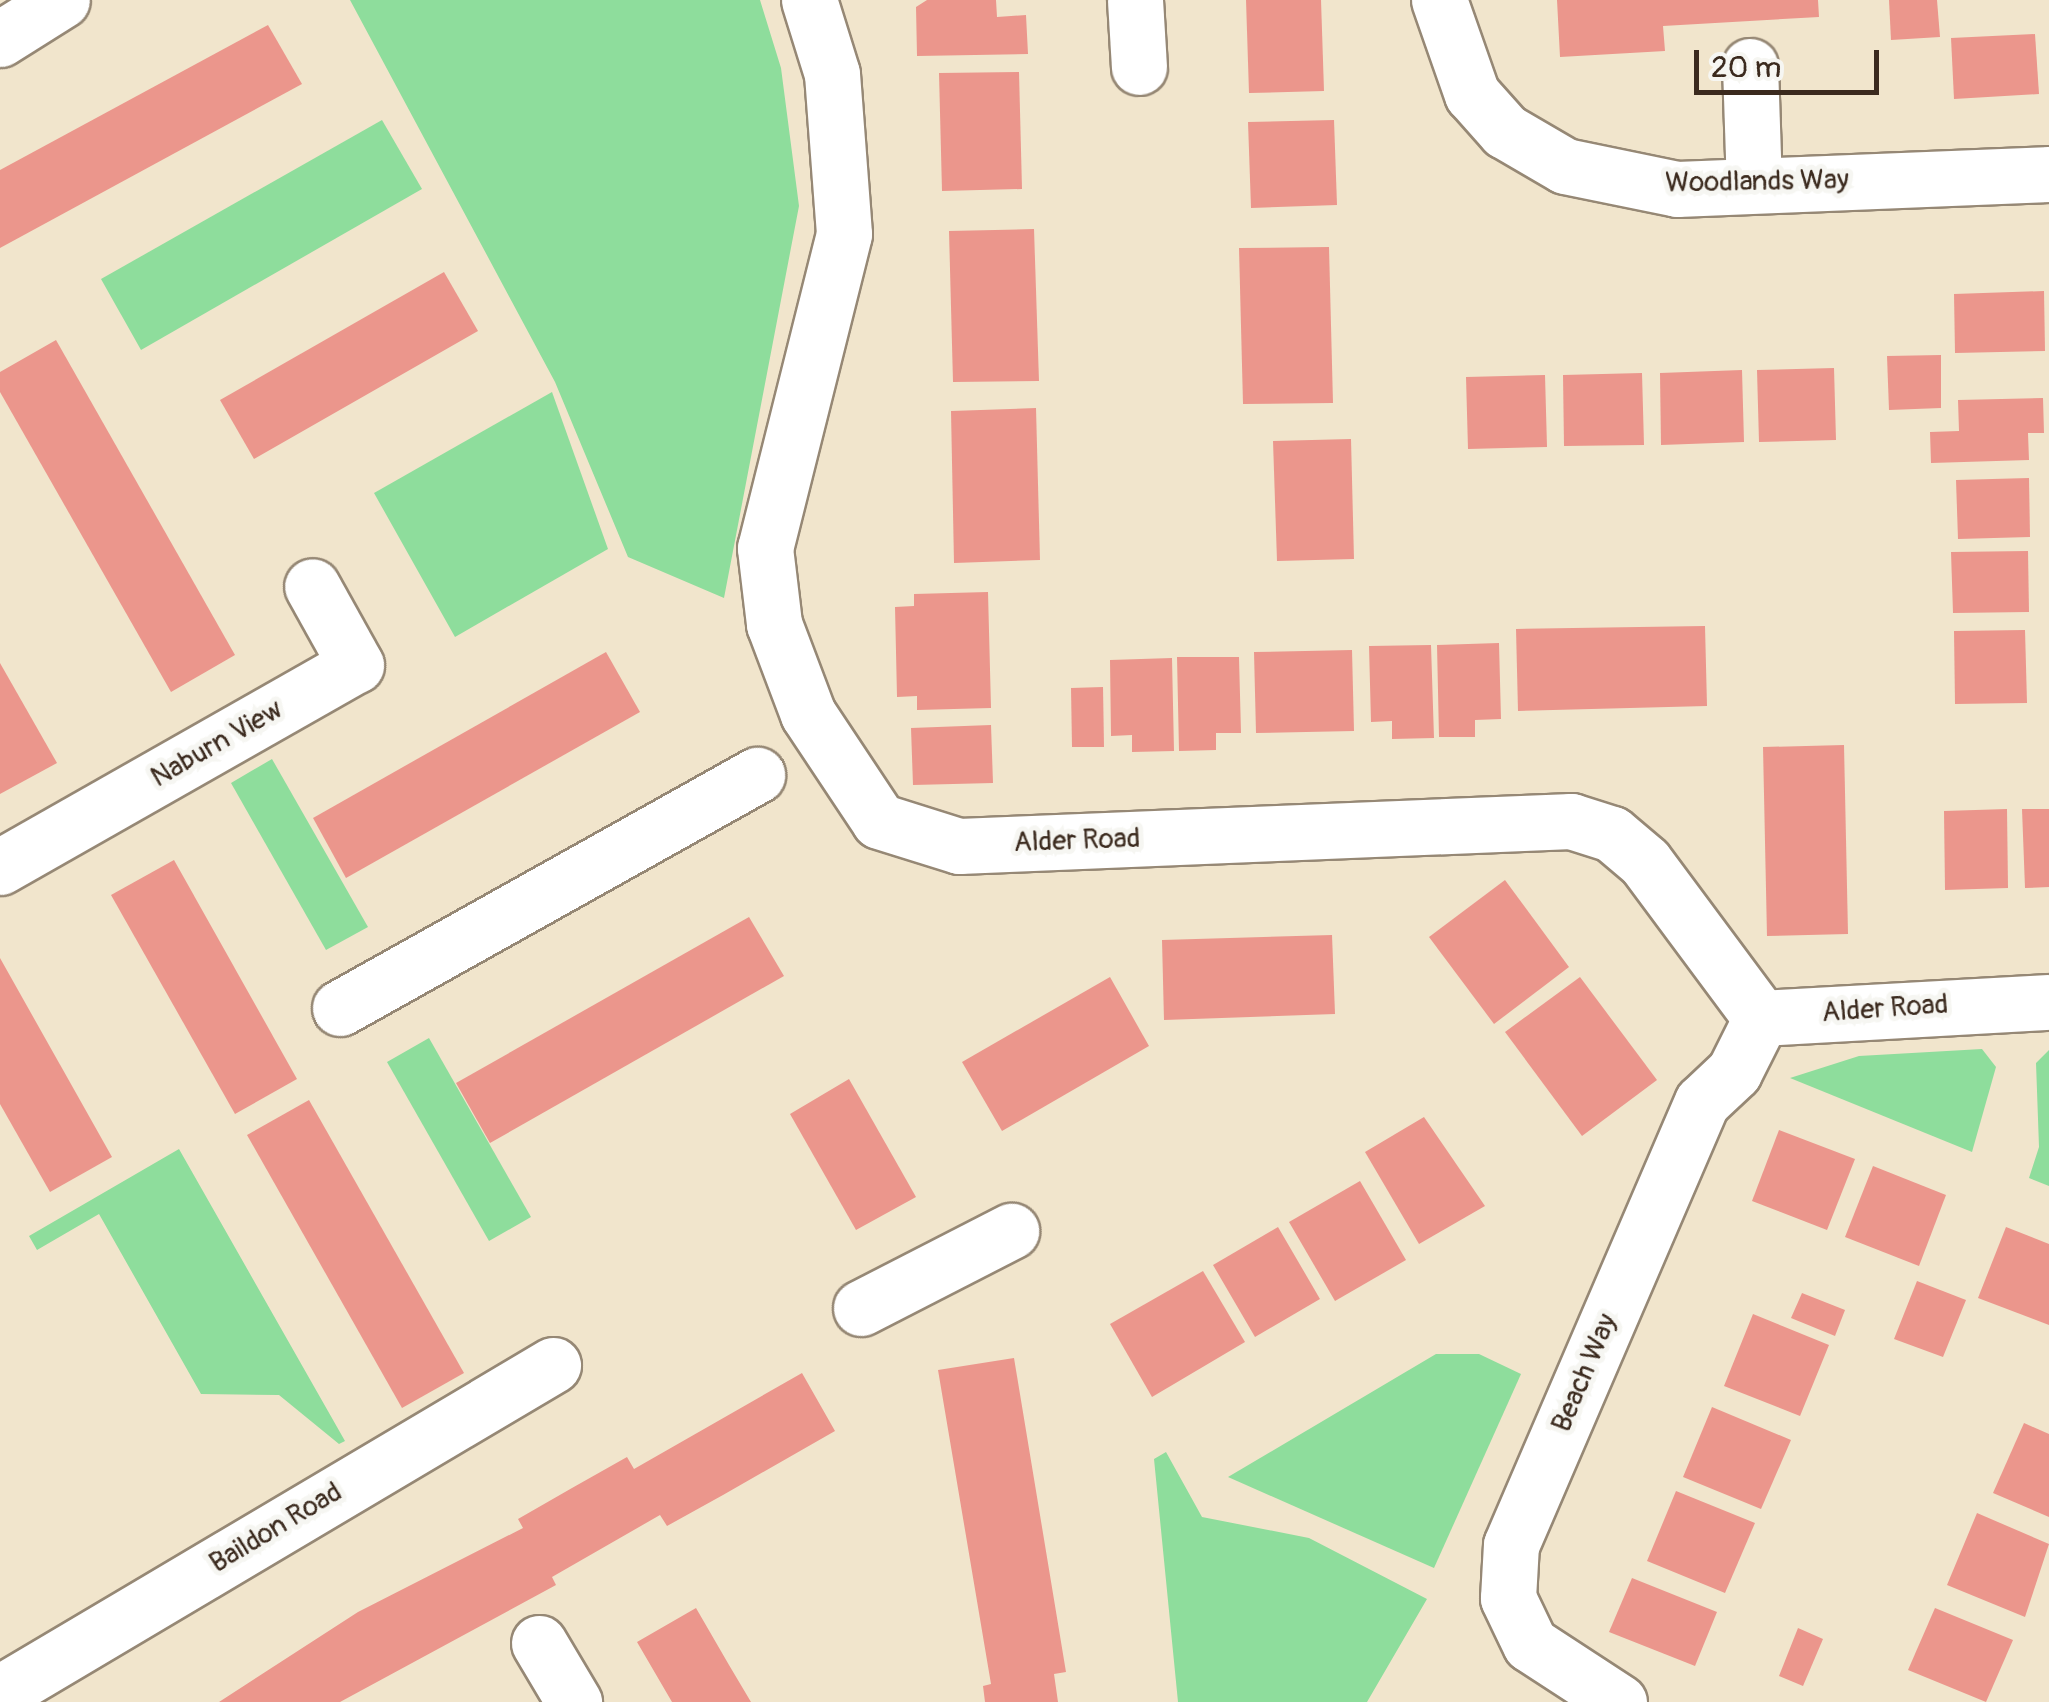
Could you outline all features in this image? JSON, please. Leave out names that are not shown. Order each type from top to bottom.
[{"type":"street","points":[[0,39],[62,0]]},
{"type":"street","name":"Alder Road","points":[[809,0],[832,74],[844,234],[765,548],[774,624],[808,714],[879,821],[960,846],[1571,821],[1612,834],[1644,862],[1761,1018],[2049,1002]]},
{"type":"street","points":[[1135,0],[1139,67]]},
{"type":"street","name":"Woodlands Way","points":[[1439,0],[1472,94],[1505,131],[1565,166],[1677,189],[2049,174]]},
{"type":"street","points":[[1750,66],[1754,186]]},
{"type":"street","name":"Naburn View","points":[[0,867],[356,665],[312,586]]},
{"type":"street","points":[[340,1008],[757,775]]},
{"type":"street","name":"Beach Way","points":[[1590,1696],[1530,1644],[1508,1598],[1510,1545],[1702,1102],[1734,1072],[1761,1018]]},
{"type":"street","points":[[862,1308],[1010,1230]]},
{"type":"street","name":"Baildon Road","points":[[0,1694],[553,1365]]},
{"type":"street","points":[[540,1643],[574,1702]]},
{"type":"green space","points":[[350,0],[760,0],[781,68],[799,206],[724,598],[628,557],[555,382]]},
{"type":"green space","points":[[382,120],[422,189],[141,350],[101,279]]},
{"type":"green space","points":[[552,392],[608,549],[455,637],[374,493]]},
{"type":"green space","points":[[272,759],[368,927],[326,950],[231,783]]},
{"type":"green space","points":[[429,1038],[531,1217],[489,1241],[387,1062]]},
{"type":"green space","points":[[1982,1049],[1996,1067],[1972,1152],[1790,1078],[1859,1056]]},
{"type":"green space","points":[[2049,1050],[2049,1186],[2029,1178],[2039,1147],[2036,1063]]},
{"type":"green space","points":[[179,1149],[345,1441],[339,1444],[279,1395],[201,1394],[99,1214],[37,1250],[29,1236]]},
{"type":"green space","points":[[1436,1354],[1479,1354],[1521,1374],[1434,1568],[1228,1477]]},
{"type":"green space","points":[[1166,1452],[1202,1517],[1309,1538],[1427,1599],[1367,1702],[1178,1702],[1154,1459]]},
{"type":"building","points":[[927,0],[996,0],[997,17],[1026,15],[1028,54],[917,56],[916,7]]},
{"type":"building","points":[[1246,0],[1321,0],[1324,91],[1249,93]]},
{"type":"building","points":[[1557,0],[1818,0],[1819,17],[1663,26],[1665,51],[1560,57]]},
{"type":"building","points":[[1889,0],[1937,0],[1940,37],[1891,40]]},
{"type":"building","points":[[268,25],[302,84],[0,248],[0,170]]},
{"type":"building","points":[[2035,34],[2039,94],[1954,99],[1951,38]]},
{"type":"building","points":[[1019,72],[1022,189],[942,191],[939,73]]},
{"type":"building","points":[[1334,120],[1337,205],[1251,208],[1248,122]]},
{"type":"building","points":[[1034,229],[1039,381],[953,382],[949,231]]},
{"type":"building","points":[[1329,247],[1333,403],[1243,404],[1239,248]]},
{"type":"building","points":[[444,272],[478,331],[254,459],[220,400]]},
{"type":"building","points":[[2044,291],[2045,351],[1955,353],[1954,294]]},
{"type":"building","points":[[56,340],[235,655],[171,692],[0,392],[0,372]]},
{"type":"building","points":[[1941,355],[1941,408],[1889,410],[1887,356]]},
{"type":"building","points":[[1834,368],[1836,440],[1759,442],[1757,370]]},
{"type":"building","points":[[1742,370],[1744,442],[1661,445],[1660,373]]},
{"type":"building","points":[[1642,373],[1644,445],[1564,446],[1563,375]]},
{"type":"building","points":[[1545,375],[1547,447],[1468,449],[1466,377]]},
{"type":"building","points":[[2043,398],[2044,433],[2028,433],[2029,460],[1931,463],[1930,432],[1959,431],[1958,400]]},
{"type":"building","points":[[1036,408],[1040,560],[954,563],[951,411]]},
{"type":"building","points":[[1351,439],[1354,559],[1277,561],[1273,441]]},
{"type":"building","points":[[2029,478],[2030,537],[1958,539],[1956,480]]},
{"type":"building","points":[[2028,551],[2029,612],[1953,613],[1951,552]]},
{"type":"building","points":[[988,592],[991,708],[917,710],[917,696],[897,697],[895,607],[914,606],[914,594]]},
{"type":"building","points":[[1705,626],[1707,706],[1518,711],[1516,629]]},
{"type":"building","points":[[2025,630],[2027,703],[1955,704],[1954,631]]},
{"type":"building","points":[[1499,643],[1501,719],[1475,720],[1475,737],[1439,737],[1437,645]]},
{"type":"building","points":[[1431,645],[1434,738],[1392,739],[1392,721],[1371,722],[1369,646]]},
{"type":"building","points":[[1352,650],[1354,731],[1256,733],[1254,652]]},
{"type":"building","points":[[606,652],[640,712],[346,878],[313,818]]},
{"type":"building","points":[[1177,657],[1239,657],[1241,733],[1216,733],[1216,750],[1179,751]]},
{"type":"building","points":[[1172,658],[1174,751],[1132,752],[1132,735],[1111,736],[1110,660]]},
{"type":"building","points":[[0,663],[57,763],[0,794]]},
{"type":"building","points":[[1103,687],[1104,747],[1072,747],[1071,688]]},
{"type":"building","points":[[991,725],[993,783],[913,785],[911,728]]},
{"type":"building","points":[[1844,745],[1848,934],[1767,936],[1763,747]]},
{"type":"building","points":[[2007,809],[2008,888],[1945,890],[1944,811]]},
{"type":"building","points":[[2022,809],[2049,809],[2049,887],[2025,888]]},
{"type":"building","points":[[174,860],[297,1079],[235,1114],[111,895]]},
{"type":"building","points":[[1505,880],[1569,967],[1494,1024],[1429,937]]},
{"type":"building","points":[[749,917],[784,976],[490,1143],[456,1083]]},
{"type":"building","points":[[1332,935],[1335,1014],[1164,1020],[1162,940]]},
{"type":"building","points":[[0,958],[112,1157],[50,1192],[0,1104]]},
{"type":"building","points":[[1110,977],[1149,1046],[1002,1131],[962,1062]]},
{"type":"building","points":[[1580,977],[1657,1080],[1582,1136],[1505,1032]]},
{"type":"building","points":[[849,1079],[916,1197],[856,1230],[790,1114]]},
{"type":"building","points":[[309,1100],[464,1373],[402,1408],[247,1135]]},
{"type":"building","points":[[1424,1117],[1485,1206],[1419,1244],[1365,1152]]},
{"type":"building","points":[[1779,1130],[1855,1159],[1827,1230],[1752,1201]]},
{"type":"building","points":[[1873,1166],[1946,1195],[1919,1266],[1845,1237]]},
{"type":"building","points":[[1360,1181],[1406,1260],[1335,1301],[1289,1222]]},
{"type":"building","points":[[1278,1227],[1320,1299],[1255,1337],[1213,1265]]},
{"type":"building","points":[[2006,1227],[2049,1244],[2049,1325],[1978,1298]]},
{"type":"building","points":[[1203,1271],[1245,1342],[1152,1397],[1110,1324]]},
{"type":"building","points":[[1917,1281],[1966,1300],[1943,1357],[1894,1339]]},
{"type":"building","points":[[1802,1293],[1845,1310],[1835,1336],[1791,1318]]},
{"type":"building","points":[[1753,1314],[1829,1345],[1800,1416],[1724,1386]]},
{"type":"building","points":[[1014,1358],[1066,1672],[1054,1674],[1058,1702],[985,1702],[983,1686],[991,1684],[938,1370]]},
{"type":"building","points":[[802,1373],[835,1431],[723,1495],[667,1526],[660,1515],[552,1577],[556,1585],[340,1702],[219,1702],[358,1612],[523,1528],[518,1519],[572,1488],[627,1457],[634,1469]]},
{"type":"building","points":[[1712,1407],[1791,1440],[1761,1509],[1683,1477]]},
{"type":"building","points":[[2024,1423],[2049,1434],[2049,1517],[1993,1493]]},
{"type":"building","points":[[1676,1491],[1755,1523],[1725,1593],[1647,1561]]},
{"type":"building","points":[[1977,1513],[2049,1544],[2025,1617],[1947,1585]]},
{"type":"building","points":[[1632,1578],[1717,1612],[1695,1666],[1609,1632]]},
{"type":"building","points":[[696,1608],[751,1702],[672,1702],[637,1642]]},
{"type":"building","points":[[1935,1608],[2013,1640],[1986,1702],[1908,1670]]},
{"type":"building","points":[[1798,1628],[1823,1639],[1803,1686],[1779,1676]]}]
